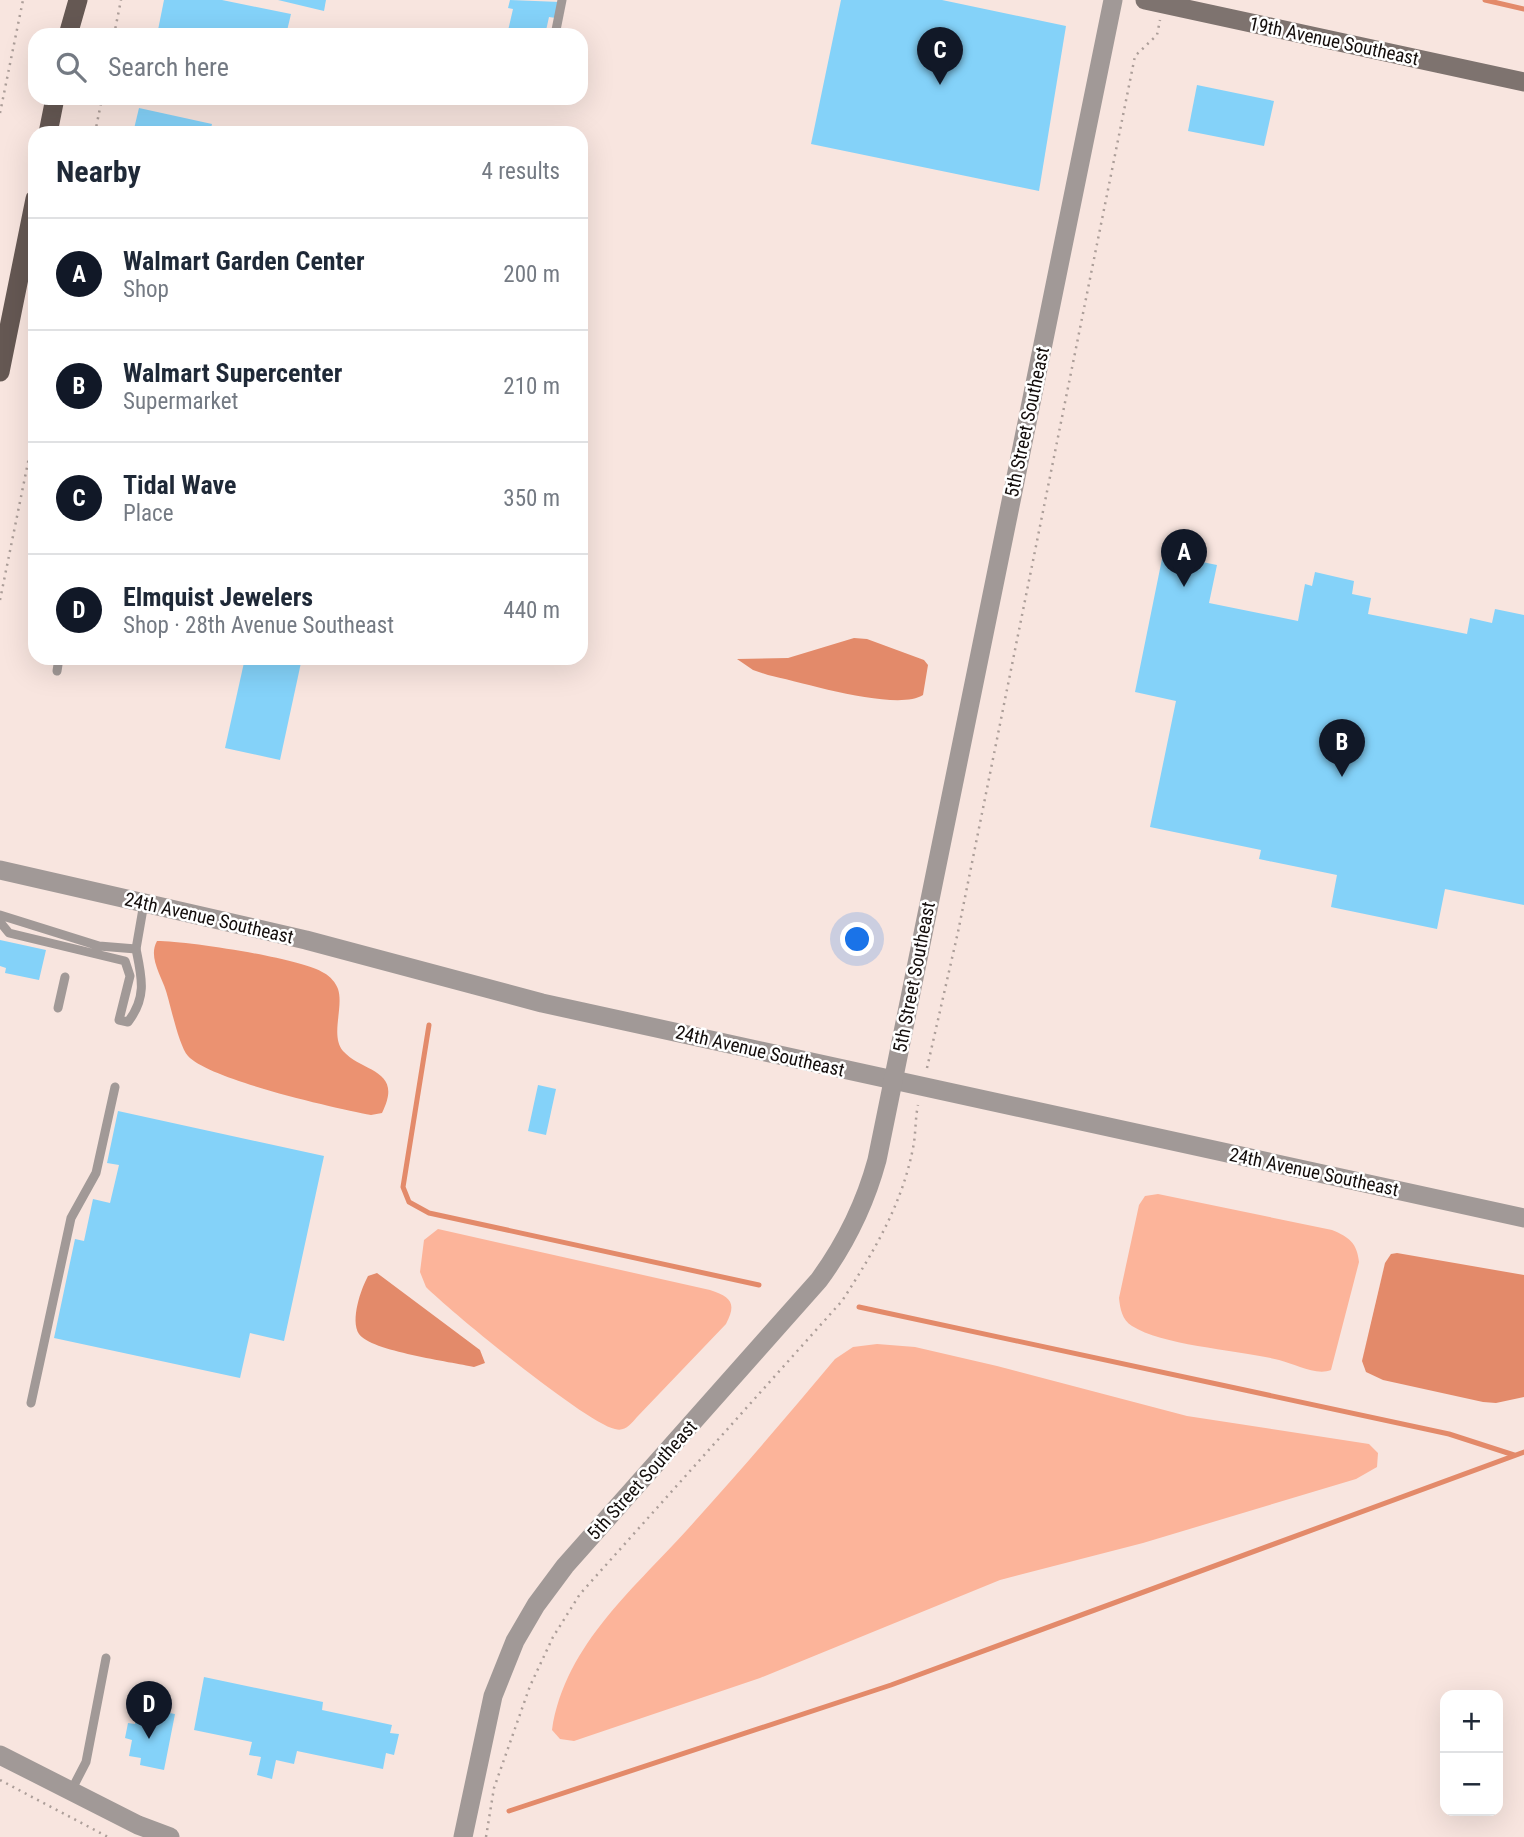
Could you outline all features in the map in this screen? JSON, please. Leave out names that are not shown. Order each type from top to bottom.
[{"type":"main road","points":[[69,28],[75,2]]},
{"type":"main road","name":"19th Avenue Southeast","points":[[1154,2],[1524,82]]},
{"type":"main road","points":[[49,126],[54,105]]},
{"type":"main road","points":[[0,372],[28,234]]},
{"type":"street","name":"5th Street Southeast","points":[[463,1837],[491,1703],[525,1622],[565,1566],[735,1377],[827,1269],[866,1199],[877,1160],[1113,0]]},
{"type":"street","name":"24th Avenue Southeast","points":[[0,870],[306,940],[529,1000],[1524,1218]]},
{"type":"street","points":[[0,1755],[170,1837]]},
{"type":"lane","points":[[556,28],[562,0]]},
{"type":"lane","points":[[57,671],[58,665]]},
{"type":"lane","points":[[0,922],[9,933],[125,961],[130,976],[119,1020],[128,1022],[140,1006],[136,948],[144,903]]},
{"type":"lane","points":[[0,915],[99,946],[136,948]]},
{"type":"lane","points":[[58,1008],[65,976]]},
{"type":"lane","points":[[127,989],[141,994]]},
{"type":"lane","points":[[31,1403],[71,1218],[96,1173],[115,1087]]},
{"type":"lane","points":[[71,1791],[86,1762],[106,1658]]},
{"type":"path","points":[[0,113],[23,0]]},
{"type":"path","points":[[115,28],[121,0]]},
{"type":"path","points":[[486,1837],[500,1768],[530,1686],[553,1637],[600,1571],[842,1301],[863,1269],[891,1216],[906,1172],[922,1087],[951,969],[1135,56],[1157,35],[1154,2]]},
{"type":"path","points":[[96,126],[101,105]]},
{"type":"path","points":[[0,600],[28,462]]},
{"type":"path","points":[[0,1780],[108,1837]]},
{"type":"shaded area","points":[[854,638],[867,639],[924,660],[928,665],[923,695],[892,700],[848,694],[768,675],[753,670],[737,659],[788,658]]},
{"type":"shaded area","points":[[157,941],[269,956],[311,967],[328,976],[337,987],[339,996],[339,1045],[351,1058],[385,1080],[388,1088],[387,1099],[382,1113],[371,1115],[274,1092],[221,1074],[188,1056],[178,1035],[156,966],[154,953]]},
{"type":"shaded area","points":[[1158,1194],[1332,1230],[1351,1242],[1359,1262],[1331,1370],[1312,1371],[1263,1356],[1182,1343],[1146,1333],[1126,1320],[1119,1298],[1139,1205],[1145,1196]]},
{"type":"shaded area","points":[[438,1229],[710,1290],[727,1298],[731,1311],[726,1324],[632,1422],[625,1428],[615,1429],[577,1408],[549,1388],[426,1287],[420,1272],[424,1240]]},
{"type":"shaded area","points":[[1391,1254],[1524,1275],[1524,1397],[1496,1403],[1483,1402],[1383,1380],[1366,1372],[1362,1361],[1385,1263]]},
{"type":"shaded area","points":[[377,1273],[480,1350],[485,1363],[474,1367],[431,1359],[394,1351],[366,1340],[359,1334],[356,1313],[368,1276]]},
{"type":"shaded area","points":[[877,1344],[915,1347],[997,1366],[1187,1416],[1369,1444],[1378,1453],[1377,1467],[1356,1479],[1143,1543],[1000,1580],[760,1678],[574,1741],[560,1739],[552,1730],[560,1698],[572,1669],[608,1616],[731,1481],[835,1359],[853,1347]]},
{"type":"building","points":[[164,0],[222,0],[291,14],[288,28],[158,28]]},
{"type":"building","points":[[278,0],[326,0],[324,11]]},
{"type":"building","points":[[510,0],[560,2],[556,18],[549,17],[547,28],[509,28],[513,9],[508,8]]},
{"type":"building","points":[[841,0],[942,0],[1066,26],[1039,191],[811,144]]},
{"type":"building","points":[[1197,85],[1274,101],[1264,146],[1188,131]]},
{"type":"building","points":[[139,108],[212,124],[212,126],[135,126]]},
{"type":"building","points":[[1163,554],[1217,565],[1209,603],[1298,621],[1305,584],[1312,586],[1315,572],[1354,581],[1352,594],[1371,598],[1368,614],[1467,634],[1470,618],[1492,623],[1495,609],[1524,615],[1524,905],[1445,889],[1437,929],[1331,907],[1337,875],[1259,859],[1261,850],[1150,827],[1176,701],[1135,692]]},
{"type":"building","points":[[243,665],[300,665],[280,760],[225,748]]},
{"type":"building","points":[[0,940],[46,950],[39,980],[5,973],[6,968],[0,966]]},
{"type":"building","points":[[538,1085],[556,1089],[546,1135],[528,1131]]},
{"type":"building","points":[[118,1111],[324,1156],[284,1341],[250,1333],[240,1378],[54,1338],[75,1239],[84,1241],[93,1199],[110,1203],[119,1165],[107,1163]]},
{"type":"building","points":[[204,1677],[323,1702],[322,1710],[392,1725],[390,1733],[399,1734],[394,1755],[386,1753],[383,1769],[297,1751],[294,1764],[276,1760],[272,1779],[257,1775],[261,1757],[249,1755],[252,1742],[194,1730]]},
{"type":"building","points":[[148,1709],[175,1714],[164,1770],[140,1765],[141,1758],[129,1756],[132,1740],[125,1738],[128,1723],[135,1724],[137,1711],[147,1713]]},
{"type":"waterway","points":[[1485,0],[1524,9]]},
{"type":"waterway","points":[[429,1025],[403,1187],[409,1202],[429,1213],[759,1285]]},
{"type":"waterway","points":[[859,1307],[1449,1434],[1514,1455]]},
{"type":"waterway","points":[[509,1811],[891,1685],[1524,1452]]},
{"type":"place","name":"Tidal Wave","points":[[940,85]]},
{"type":"place","name":"Walmart Garden Center","points":[[1184,587]]},
{"type":"place","name":"Walmart Supercenter","points":[[1342,777]]},
{"type":"place","name":"Elmquist Jewelers","points":[[149,1739]]}]
